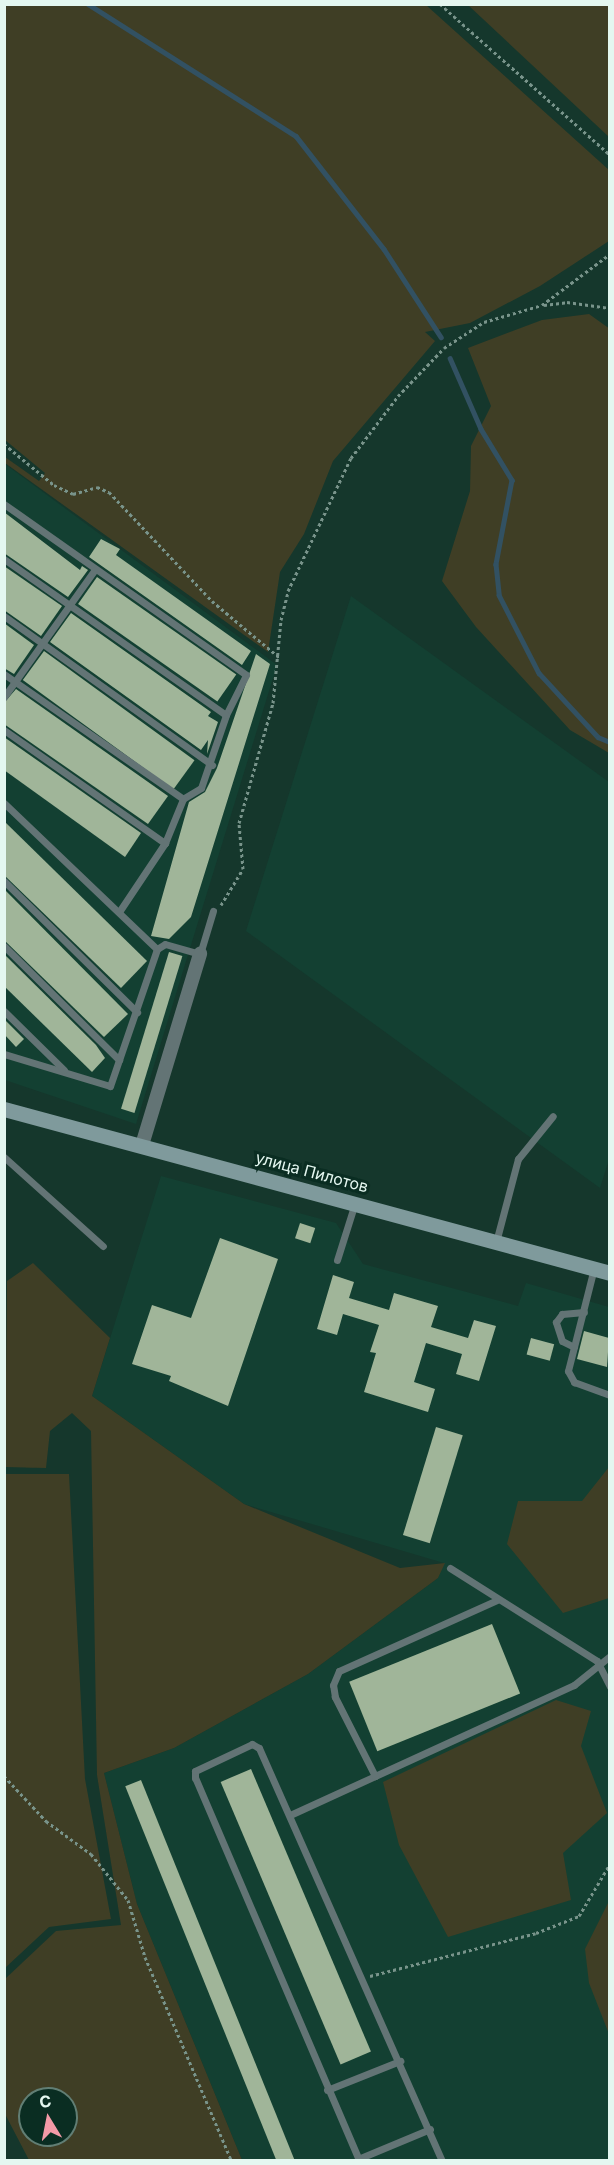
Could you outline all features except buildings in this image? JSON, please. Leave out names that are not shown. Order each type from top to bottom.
[{"type":"street","points":[[142,1145],[200,954]]},
{"type":"street","name":"улица Пилотов","points":[[4,1109],[609,1273]]},
{"type":"lane","points":[[4,504],[94,571],[246,675],[226,715],[212,765],[201,788],[183,799],[165,843],[118,912]]},
{"type":"lane","points":[[4,559],[67,607],[226,715]]},
{"type":"lane","points":[[4,697],[94,571]]},
{"type":"lane","points":[[4,616],[212,765]]},
{"type":"lane","points":[[4,674],[183,799]]},
{"type":"lane","points":[[4,730],[165,843]]},
{"type":"lane","points":[[4,803],[157,949]]},
{"type":"lane","points":[[4,881],[137,1012]]},
{"type":"lane","points":[[4,1054],[110,1086],[157,949],[165,944],[200,954],[213,911]]},
{"type":"lane","points":[[4,946],[119,1060]]},
{"type":"lane","points":[[4,1011],[66,1072]]},
{"type":"lane","points":[[496,1242],[518,1159],[553,1116]]},
{"type":"lane","points":[[4,1157],[103,1246]]},
{"type":"lane","points":[[337,1260],[355,1203]]},
{"type":"lane","points":[[594,1268],[568,1371],[573,1380],[609,1395]]},
{"type":"lane","points":[[574,1347],[562,1341],[556,1322],[562,1314],[584,1312]]},
{"type":"lane","points":[[450,1568],[497,1600],[597,1661],[609,1688]]},
{"type":"lane","points":[[375,1776],[335,1697],[333,1685],[339,1671],[497,1600]]},
{"type":"lane","points":[[290,1815],[574,1685],[597,1661],[609,1656]]},
{"type":"lane","points":[[430,2129],[358,2160],[195,1772],[256,1745],[290,1815],[430,2129],[442,2160]]},
{"type":"lane","points":[[327,2090],[400,2061]]},
{"type":"path","points":[[440,4],[609,155]]},
{"type":"path","points":[[542,305],[609,254]]},
{"type":"path","points":[[213,911],[226,901],[243,869],[239,823],[273,703],[280,658],[281,620],[288,591],[342,472],[372,428],[444,348],[484,322],[542,305],[567,302],[609,308]]},
{"type":"path","points":[[4,444],[54,485],[73,494],[97,487],[109,492],[212,601],[280,658]]},
{"type":"path","points":[[5,1777],[46,1821],[92,1854],[128,1900],[134,1927],[231,2160]]},
{"type":"path","points":[[363,1978],[536,1933],[579,1916],[609,1864]]},
{"type":"shaded area","points":[[5,4],[426,5],[609,170],[609,241],[540,286],[470,323],[425,332],[435,341],[333,461],[304,534],[280,572],[268,652],[5,463],[5,457],[39,481],[45,473],[5,440]]},
{"type":"shaded area","points":[[468,5],[609,5],[609,137]]},
{"type":"shaded area","points":[[589,314],[610,329],[609,753],[570,730],[476,627],[442,581],[470,491],[471,446],[491,406],[468,348],[542,320]]},
{"type":"shaded area","points":[[5,464],[277,665],[136,1124],[5,1080]]},
{"type":"shaded area","points":[[351,596],[609,782],[610,1156],[600,1188],[246,931]]},
{"type":"shaded area","points":[[161,1176],[336,1223],[363,1264],[518,1306],[526,1283],[609,1307],[609,2160],[242,2160],[137,1904],[104,1773],[174,1748],[308,1674],[438,1578],[444,1563],[244,1504],[92,1396]]},
{"type":"shaded area","points":[[33,1263],[110,1338],[92,1396],[244,1504],[400,1568],[445,1563],[438,1578],[308,1674],[174,1748],[104,1773],[137,1904],[242,2160],[29,2160],[22,2147],[78,2147],[78,2087],[18,2087],[18,2139],[5,2114],[5,1979],[56,1931],[121,1925],[97,1775],[91,1431],[72,1413],[50,1431],[46,1468],[5,1467],[7,1281]]},
{"type":"shaded area","points":[[609,1467],[609,1598],[563,1613],[507,1544],[518,1501],[582,1501]]},
{"type":"shaded area","points":[[5,1474],[69,1474],[85,1779],[111,1919],[49,1927],[5,1968]]},
{"type":"shaded area","points":[[556,1700],[591,1711],[581,1746],[607,1813],[563,1853],[571,1900],[448,1937],[399,1845],[383,1782]]},
{"type":"shaded area","points":[[609,1901],[609,2034],[589,1983],[585,1949]]},
{"type":"waterway","points":[[88,4],[296,136],[384,249],[441,337]]},
{"type":"waterway","points":[[450,358],[481,429],[512,480],[496,564],[499,595],[539,673],[598,737],[610,742]]}]
